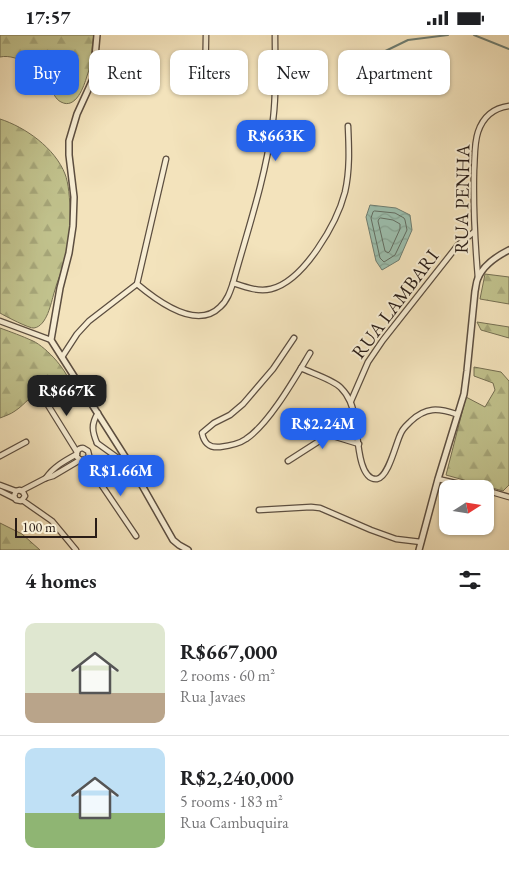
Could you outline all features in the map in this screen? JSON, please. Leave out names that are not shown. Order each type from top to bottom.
[{"type":"street","points":[[51,340],[60,288],[69,253],[72,226],[74,197],[69,141],[77,114],[94,79],[98,35]]},
{"type":"street","points":[[206,35],[206,50]]},
{"type":"street","points":[[137,284],[166,306],[180,313],[195,315],[210,313],[219,309],[226,299],[233,283],[264,173],[273,126],[275,35]]},
{"type":"street","name":"RUA PENHA","points":[[478,278],[474,232],[475,147],[478,131],[487,116],[498,108],[509,106]]},
{"type":"street","points":[[233,283],[264,290],[286,284],[305,266],[337,217],[345,191],[349,160],[348,126]]},
{"type":"street","points":[[62,357],[77,334],[89,321],[137,284],[166,159]]},
{"type":"street","name":"RUA LAMBARI","points":[[351,401],[368,362],[383,340],[458,245],[474,232]]},
{"type":"street","points":[[419,550],[456,414],[464,394],[471,321],[478,278],[483,269],[509,250]]},
{"type":"street","points":[[0,321],[51,340],[131,466],[173,540],[188,550]]},
{"type":"street","points":[[294,338],[273,369],[243,404],[202,433],[204,441],[211,447],[218,447],[245,440],[258,429],[272,411],[310,353]]},
{"type":"street","points":[[301,368],[336,384],[351,401],[365,473],[378,479],[388,469],[402,430],[416,416],[426,411],[437,409],[456,414]]},
{"type":"street","points":[[46,402],[71,442],[82,454],[136,536]]},
{"type":"street","points":[[98,413],[93,423],[95,444],[131,466]]},
{"type":"street","points":[[288,461],[326,436],[333,436],[359,444]]},
{"type":"street","points":[[0,456],[26,442]]},
{"type":"street","points":[[15,499],[14,496],[19,491],[53,476],[95,444]]},
{"type":"street","points":[[438,479],[442,480]]},
{"type":"street","points":[[0,485],[19,491],[24,498],[52,521],[76,550]]},
{"type":"street","points":[[0,491],[18,501],[24,498],[34,485]]},
{"type":"street","points":[[494,493],[509,497]]},
{"type":"street","points":[[259,510],[320,508],[371,531],[396,539],[421,542]]},
{"type":"green space","points":[[0,35],[94,35],[92,50],[89,50],[89,71],[79,94],[79,50],[15,50],[15,58],[0,57]]},
{"type":"green space","points":[[55,95],[79,95],[71,103],[66,104],[59,101]]},
{"type":"green space","points":[[0,119],[19,127],[47,147],[65,174],[69,192],[69,239],[66,257],[48,313],[42,323],[34,328],[0,313]]},
{"type":"green space","points":[[485,274],[509,277],[509,304],[480,299]]},
{"type":"green space","points":[[477,322],[509,327],[509,338],[481,330]]},
{"type":"green space","points":[[0,328],[33,341],[51,355],[67,376],[71,389],[70,396],[57,399],[46,390],[41,391],[13,412],[0,418]]},
{"type":"green space","points":[[474,367],[501,372],[509,381],[509,485],[503,491],[494,488],[494,480],[464,480],[446,475],[466,397],[485,407],[495,390],[493,383],[474,376]]},
{"type":"green space","points":[[0,523],[22,534],[40,550],[0,550]]},
{"type":"water","points":[[370,205],[396,208],[410,215],[412,230],[399,260],[382,270],[376,261],[366,217]]},
{"type":"waterway","points":[[387,50],[408,40],[448,35]]},
{"type":"waterway","points":[[474,35],[509,49]]}]
